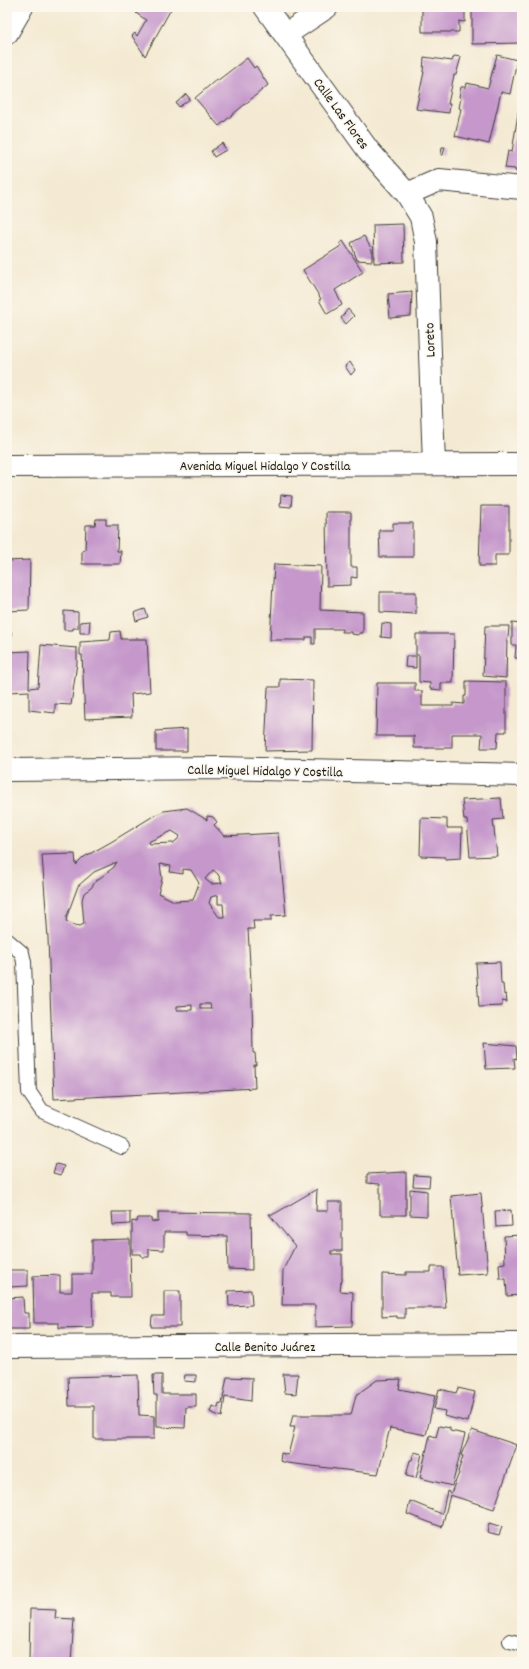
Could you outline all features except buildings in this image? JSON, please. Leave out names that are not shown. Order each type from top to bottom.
[{"type":"street","points":[[7,33],[22,7]]},
{"type":"street","name":"Calle Las Flores","points":[[265,7],[368,150],[407,194],[420,217]]},
{"type":"street","points":[[285,35],[328,7]]},
{"type":"street","points":[[407,194],[440,180],[522,188]]},
{"type":"street","name":"Loreto","points":[[420,217],[426,242],[434,464]]},
{"type":"street","name":"Avenida Miguel Hidalgo Y Costilla","points":[[7,466],[522,464]]},
{"type":"street","name":"Calle Miguel Hidalgo Y Costilla","points":[[7,770],[220,768],[522,775]]},
{"type":"street","name":"Calle Benito Juárez","points":[[7,1347],[522,1344]]},
{"type":"lane","points":[[7,940],[22,953],[24,962],[29,1092],[42,1111],[122,1147]]}]
